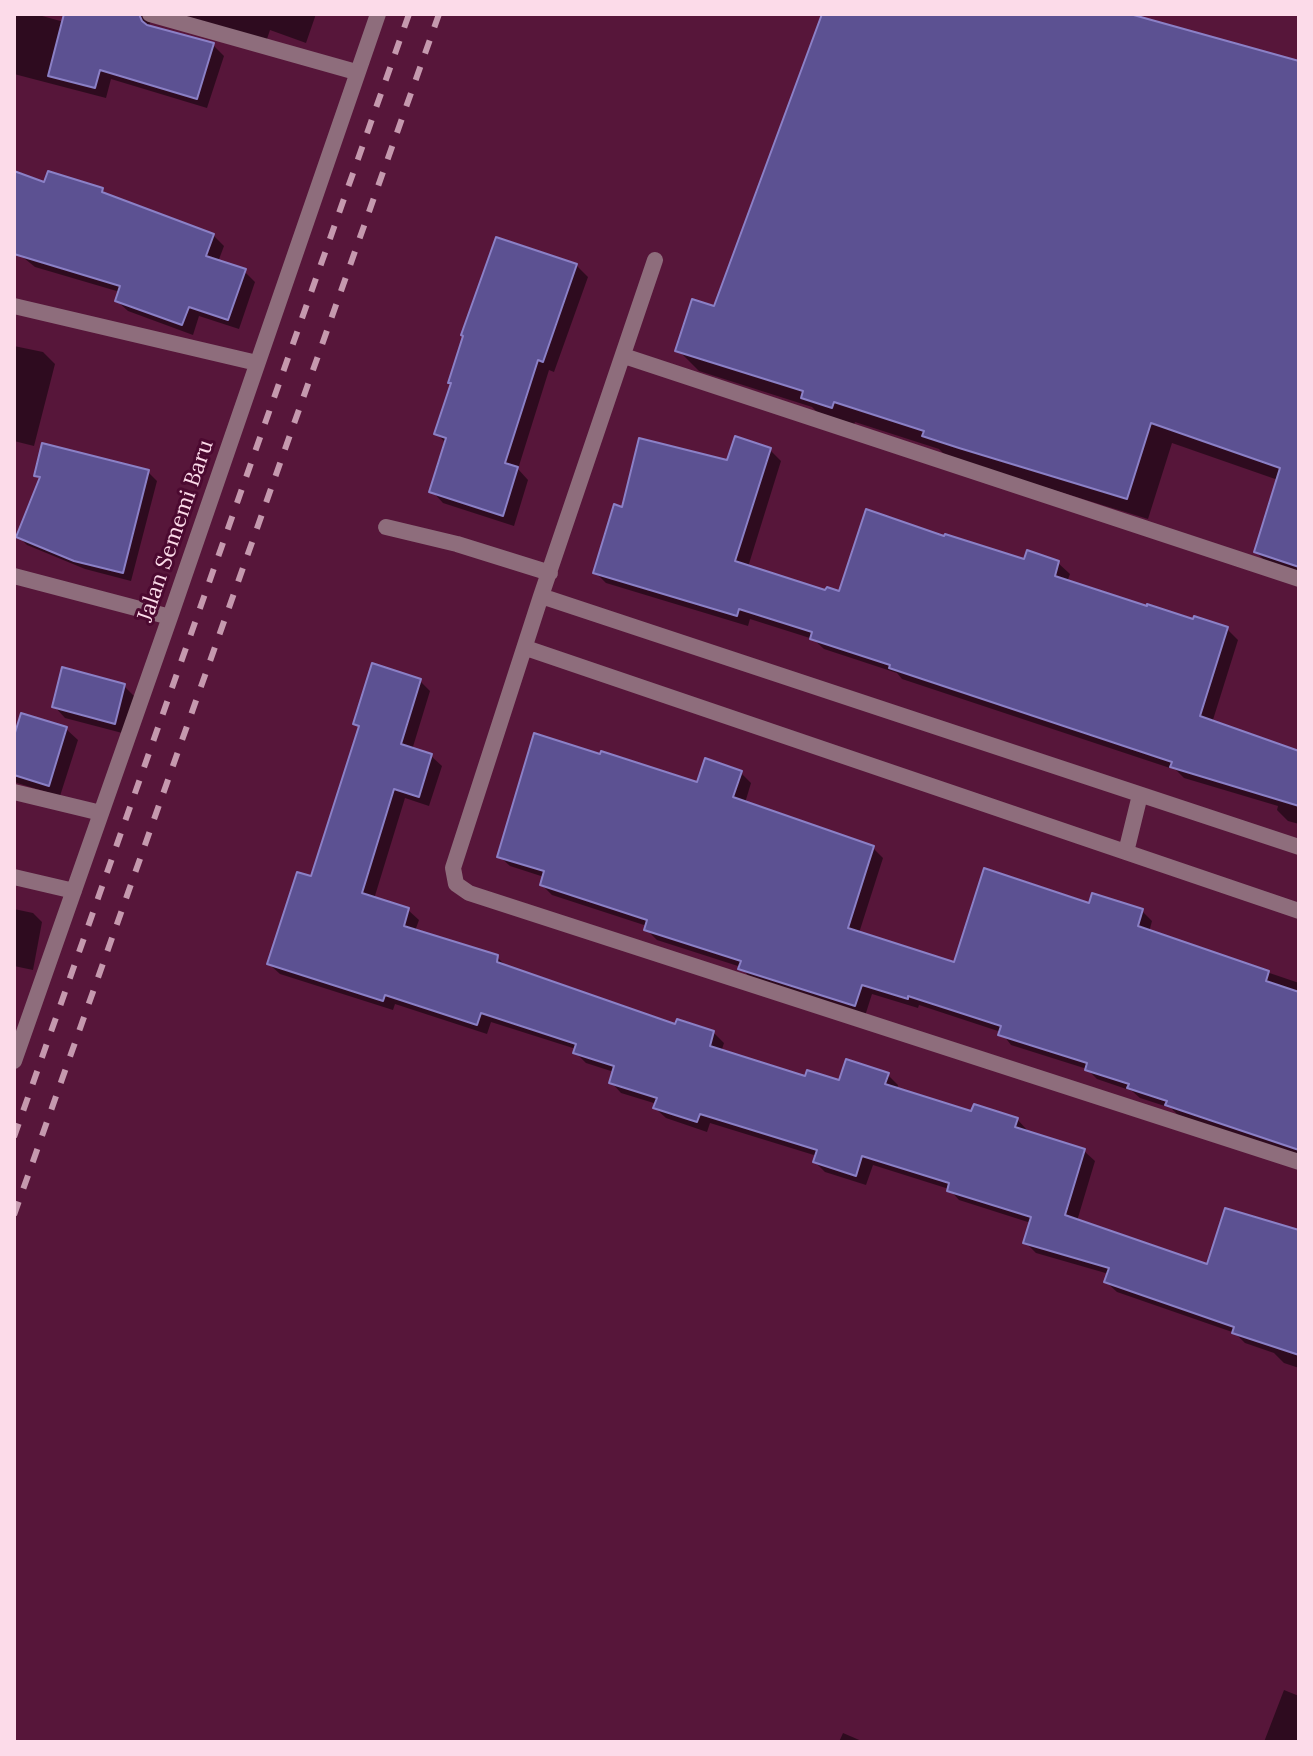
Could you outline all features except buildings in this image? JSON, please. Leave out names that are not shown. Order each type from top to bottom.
[{"type":"street","points":[[150,14],[356,72]]},
{"type":"street","name":"Jalan Sememi Baru","points":[[14,1061],[21,1021],[74,891],[378,14]]},
{"type":"street","points":[[655,260],[453,868],[456,884],[462,889],[1299,1162]]},
{"type":"street","points":[[14,306],[257,363]]},
{"type":"street","points":[[624,356],[1299,579]]},
{"type":"street","points":[[386,527],[457,544],[550,573]]},
{"type":"street","points":[[14,576],[170,617]]},
{"type":"street","points":[[541,596],[1299,847]]},
{"type":"street","points":[[526,648],[1299,911]]},
{"type":"street","points":[[14,792],[101,813]]},
{"type":"street","points":[[1126,852],[1140,795]]},
{"type":"street","points":[[14,877],[74,891]]},
{"type":"railway","points":[[14,1137],[409,14]]},
{"type":"railway","points":[[14,1215],[439,14]]}]
